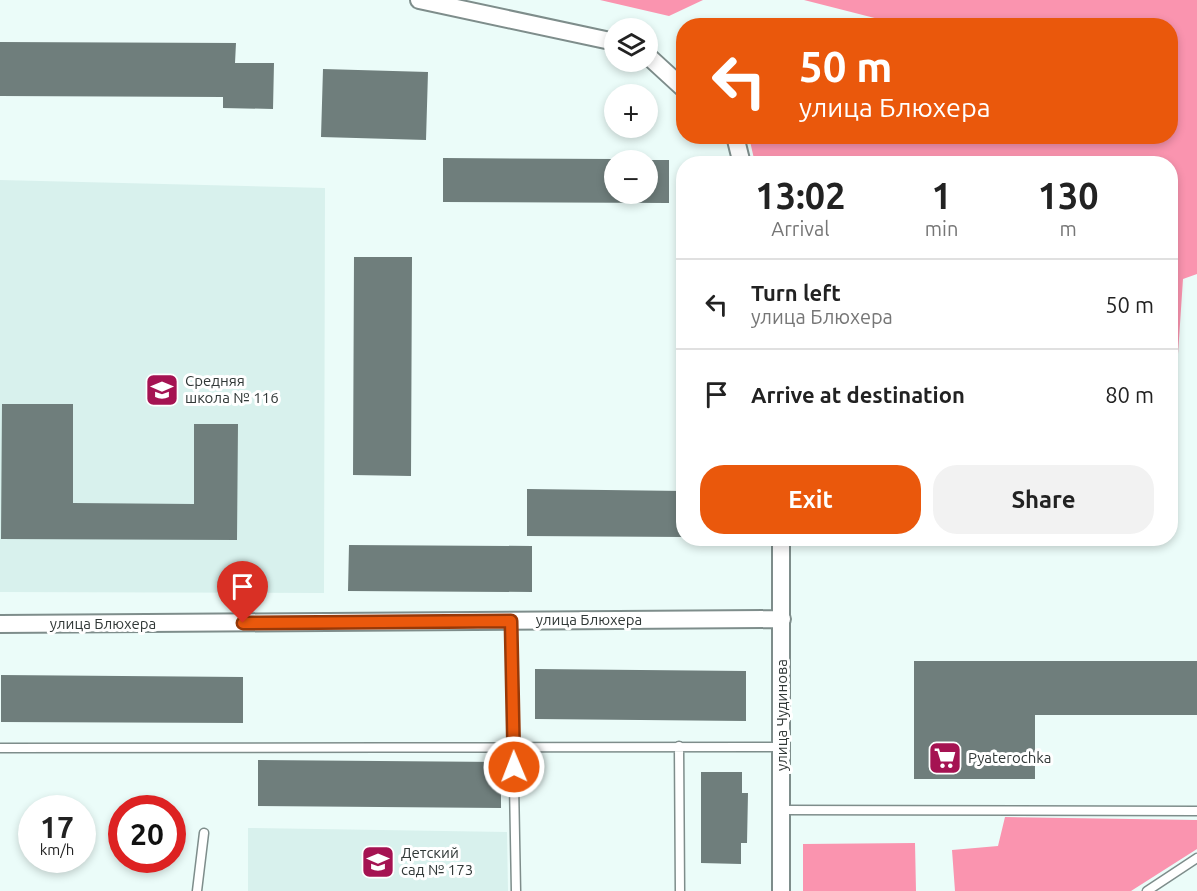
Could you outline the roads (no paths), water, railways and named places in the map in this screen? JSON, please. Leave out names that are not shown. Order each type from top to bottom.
[{"type":"street","points":[[419,0],[604,40]]},
{"type":"street","points":[[658,65],[676,82]]},
{"type":"street","name":"улица Чудинова","points":[[781,546],[781,891]]},
{"type":"street","name":"улица Блюхера","points":[[0,624],[782,619]]},
{"type":"lane","points":[[511,621],[516,891]]},
{"type":"lane","points":[[679,746],[680,891]]},
{"type":"lane","points":[[0,748],[782,747]]},
{"type":"lane","points":[[782,810],[1197,811]]},
{"type":"lane","points":[[197,891],[204,832]]},
{"type":"lane","points":[[1147,891],[1197,858]]},
{"type":"place","name":"Средняя школа № 116","points":[[162,390]]},
{"type":"place","name":"Pyaterochka","points":[[945,758]]},
{"type":"place","name":"Детский сад № 173","points":[[378,862]]}]
